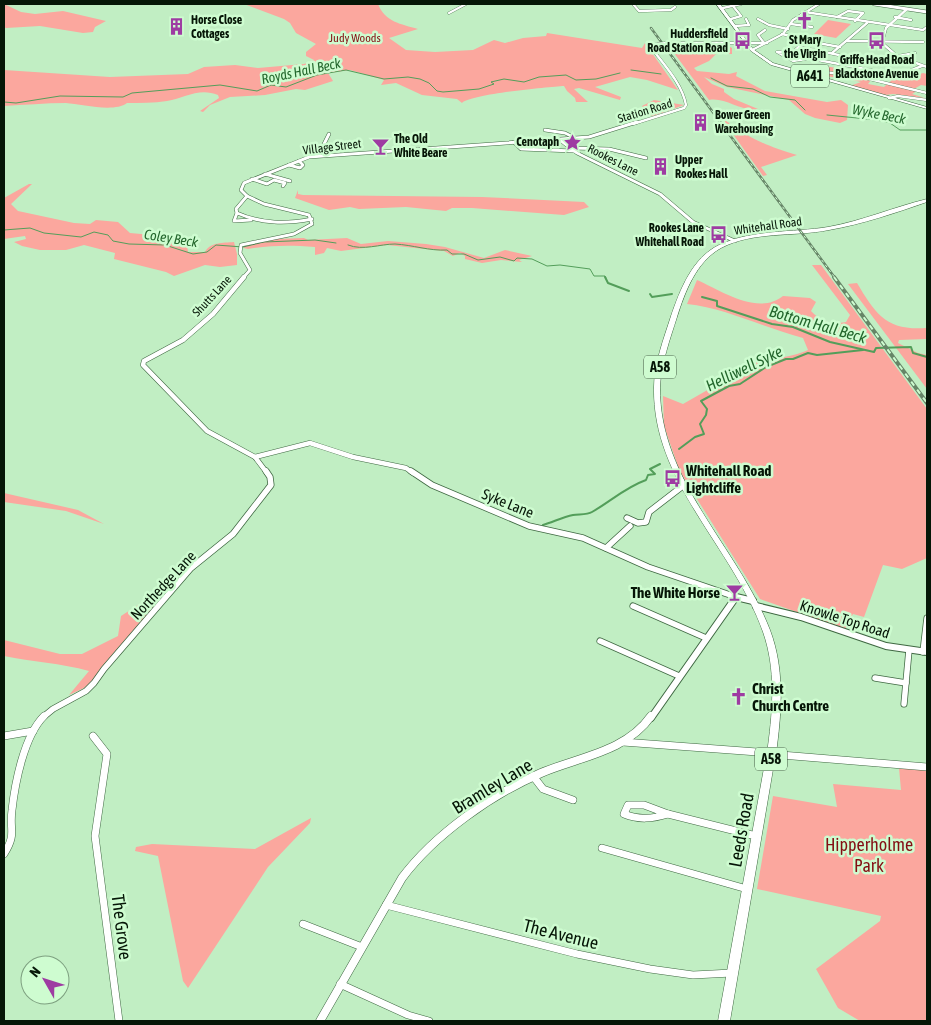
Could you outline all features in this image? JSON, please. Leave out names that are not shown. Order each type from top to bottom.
[{"type":"main road","name":"A641","points":[[718,4],[723,8],[752,50],[772,64],[927,108]]},
{"type":"main road","name":"Whitehall Road","points":[[700,511],[666,450],[658,417],[657,386],[661,359],[680,298],[698,267],[716,249],[735,241],[840,226],[927,200]]},
{"type":"main road","name":"Leeds Road","points":[[700,511],[755,604],[768,632],[777,688],[776,754],[756,836],[724,1021]]},
{"type":"street","points":[[449,13],[466,4]]},
{"type":"street","points":[[633,4],[639,11],[672,10],[675,7]]},
{"type":"street","points":[[723,8],[741,4]]},
{"type":"street","points":[[752,50],[782,34],[791,24],[819,4]]},
{"type":"street","points":[[874,4],[927,12]]},
{"type":"street","points":[[905,4],[905,8],[888,26],[881,38],[882,43],[898,56],[922,66]]},
{"type":"street","points":[[734,7],[741,10]]},
{"type":"street","points":[[730,19],[741,16],[734,7]]},
{"type":"street","points":[[837,17],[848,10],[863,13],[855,20]]},
{"type":"street","points":[[806,12],[888,26],[926,29]]},
{"type":"street","points":[[895,17],[911,20]]},
{"type":"street","points":[[758,19],[769,25],[788,29]]},
{"type":"street","points":[[735,26],[748,25],[746,20]]},
{"type":"street","points":[[832,53],[866,22]]},
{"type":"street","points":[[791,24],[812,28]]},
{"type":"street","points":[[923,42],[921,36],[926,29]]},
{"type":"street","points":[[765,30],[758,35],[766,43]]},
{"type":"street","points":[[782,34],[840,47]]},
{"type":"street","points":[[806,58],[793,61],[777,52],[794,51],[807,41]]},
{"type":"street","points":[[846,42],[923,42],[927,44]]},
{"type":"street","name":"Station Road","points":[[560,140],[589,137],[684,108],[686,105],[684,94],[650,46],[667,43],[748,45],[766,43]]},
{"type":"street","points":[[799,47],[854,58],[856,61],[852,65]]},
{"type":"street","points":[[794,51],[806,58],[898,74]]},
{"type":"street","points":[[898,56],[915,53]]},
{"type":"street","points":[[909,71],[927,66]]},
{"type":"street","points":[[808,70],[857,76],[927,93]]},
{"type":"street","points":[[888,98],[898,96],[927,100]]},
{"type":"street","points":[[545,130],[565,133],[575,139]]},
{"type":"street","points":[[324,155],[322,148],[329,134]]},
{"type":"street","name":"Village Street","points":[[252,179],[299,161],[324,155],[560,140]]},
{"type":"street","name":"Rookes Lane","points":[[560,140],[573,150],[660,194],[693,222],[735,241]]},
{"type":"street","points":[[514,142],[520,148],[609,149],[646,158]]},
{"type":"street","points":[[289,165],[300,168],[303,165],[299,161]]},
{"type":"street","points":[[264,174],[291,180]]},
{"type":"street","points":[[282,186],[285,183],[274,180],[267,184],[252,179],[244,183],[241,188],[247,196],[278,208],[305,214],[312,219]]},
{"type":"street","points":[[247,196],[236,206],[234,221],[252,220],[285,223],[312,219]]},
{"type":"street","points":[[236,213],[252,220]]},
{"type":"street","name":"Shutts Lane","points":[[143,365],[144,361],[183,340],[213,314],[250,270],[240,254],[241,246],[294,234],[309,227],[312,224],[312,219]]},
{"type":"street","name":"Northedge Lane","points":[[4,854],[15,832],[12,810],[33,730],[48,712],[58,704],[80,694],[94,684],[104,669],[191,568],[233,534],[271,485],[270,477],[255,457],[207,431],[143,365]]},
{"type":"street","name":"Syke Lane","points":[[255,457],[313,443],[353,457],[406,468],[432,485],[529,526],[583,538],[652,569],[755,604]]},
{"type":"street","points":[[627,518],[638,523],[646,522],[649,512],[684,485]]},
{"type":"street","points":[[606,548],[630,526]]},
{"type":"street","name":"Bramley Lane","points":[[320,1021],[402,878],[438,840],[453,827],[533,776],[579,762],[620,742],[646,724],[736,597]]},
{"type":"street","name":"Knowle Top Road","points":[[755,604],[792,614],[886,646],[925,652]]},
{"type":"street","points":[[633,606],[706,638]]},
{"type":"street","points":[[925,652],[927,618]]},
{"type":"street","points":[[600,641],[679,676]]},
{"type":"street","points":[[904,704],[909,650]]},
{"type":"street","points":[[875,678],[906,683]]},
{"type":"street","points":[[4,736],[33,730]]},
{"type":"street","name":"The Grove","points":[[93,736],[106,754],[95,836],[119,1021]]},
{"type":"street","points":[[620,742],[927,767]]},
{"type":"street","points":[[533,776],[543,789],[572,800]]},
{"type":"street","points":[[668,814],[648,819],[634,818],[624,814],[628,805],[644,805],[668,814],[756,836]]},
{"type":"street","points":[[602,848],[747,890]]},
{"type":"street","name":"The Avenue","points":[[386,905],[578,954],[650,969],[693,975],[732,973]]},
{"type":"street","points":[[303,924],[362,947]]},
{"type":"street","points":[[340,984],[408,1015],[429,1021]]},
{"type":"green space","points":[[4,4],[21,12],[35,14],[63,11],[106,21],[95,27],[93,32],[83,33],[40,26],[6,28],[4,27]]},
{"type":"green space","name":"Judy Woods","points":[[244,4],[378,4],[389,19],[418,29],[389,38],[406,50],[435,52],[473,50],[494,40],[505,43],[523,38],[546,36],[547,33],[642,48],[645,43],[678,90],[647,80],[630,77],[595,87],[621,97],[620,100],[579,88],[574,89],[588,102],[576,102],[575,98],[564,86],[494,94],[462,103],[457,99],[422,95],[396,83],[381,85],[384,80],[350,70],[328,73],[333,81],[305,90],[296,89],[265,95],[230,97],[210,105],[203,112],[200,111],[219,98],[218,95],[205,92],[167,101],[127,103],[121,106],[106,108],[66,103],[4,106],[4,70],[110,77],[188,74],[204,67],[235,65],[258,68],[304,64],[314,60],[306,56],[306,52],[316,44],[296,33],[290,23]]},
{"type":"green space","points":[[828,20],[851,24],[836,38],[814,34]]},
{"type":"green space","points":[[668,45],[726,45],[732,48],[732,54],[716,54],[709,61],[694,68],[697,71],[729,74],[737,72],[736,76],[765,91],[827,102],[841,100],[848,105],[847,120],[840,123],[815,118],[805,114],[789,100],[727,87],[704,77],[712,84],[724,89],[724,92],[734,99],[758,109],[709,100]]},
{"type":"green space","points":[[825,66],[859,72],[854,75],[871,80],[868,84],[884,87],[893,79],[914,79],[914,76],[923,73],[927,74],[927,86],[921,85],[914,89],[901,86],[917,91],[912,94],[925,98],[893,94],[885,95],[850,86],[861,82],[798,71],[830,72]]},
{"type":"green space","points":[[654,100],[684,105],[653,116],[647,114],[642,106]]},
{"type":"green space","points":[[725,120],[759,141],[797,155],[761,167],[767,175],[763,176],[725,123]]},
{"type":"green space","points":[[32,184],[11,204],[18,211],[74,223],[90,224],[96,220],[118,222],[130,233],[186,238],[188,252],[205,252],[210,246],[234,242],[237,265],[220,267],[205,265],[174,276],[166,272],[114,259],[115,253],[84,245],[66,250],[40,250],[14,242],[26,239],[25,236],[4,239],[4,198]]},
{"type":"green space","points":[[298,190],[298,194],[303,195],[482,197],[584,202],[589,207],[564,215],[472,208],[452,208],[446,211],[406,207],[359,209],[350,207],[329,210],[295,198]]},
{"type":"green space","points":[[304,238],[308,240],[347,238],[361,244],[388,241],[426,244],[445,247],[484,258],[505,250],[532,256],[519,260],[522,262],[501,260],[482,263],[465,259],[465,256],[460,253],[453,256],[444,251],[387,245],[341,251],[327,248],[324,253],[315,255],[315,247],[282,246],[248,249],[244,248],[243,245],[276,239]]},
{"type":"green space","points":[[812,265],[821,265],[927,409],[927,558],[902,569],[883,565],[864,617],[853,614],[845,629],[760,599],[680,472],[664,426],[663,396],[683,404],[767,356],[783,357],[808,350],[803,338],[731,314],[687,304],[697,280],[740,300],[751,303],[773,302],[783,296],[810,298],[816,302],[811,311],[819,318],[831,323],[846,322],[850,315]]},
{"type":"green space","points":[[857,283],[870,304],[884,319],[902,327],[927,328],[927,339],[899,340],[898,343],[918,353],[927,355],[927,389],[848,284]]},
{"type":"green space","points":[[4,493],[78,510],[104,524],[66,511],[4,502]]},
{"type":"green space","points":[[172,583],[94,680],[84,688],[69,695],[89,671],[4,656],[4,640],[60,654],[82,654],[118,636],[121,616]]},
{"type":"green space","name":"Hipperholme Park","points":[[899,768],[927,770],[927,1021],[860,1021],[838,1008],[816,969],[880,921],[881,916],[757,889],[773,796],[837,807],[833,784],[901,790]]},
{"type":"green space","points":[[311,818],[310,823],[268,867],[188,988],[183,981],[158,856],[135,851],[136,847],[152,844],[255,849]]},
{"type":"waterway","name":"Royds Hall Beck","points":[[4,102],[16,103],[60,96],[123,97],[132,93],[220,85],[257,91],[271,85],[286,87],[317,75],[346,70],[384,79],[408,77],[420,79],[429,83],[437,91],[443,92],[479,89],[494,84],[491,82],[504,79],[524,82],[539,77],[566,75],[576,80],[596,79],[620,73]]},
{"type":"waterway","name":"Royds Hall Beck","points":[[631,70],[661,74]]},
{"type":"waterway","name":"Wyke Beck","points":[[711,78],[727,86],[753,89],[770,97],[795,100],[805,110]]},
{"type":"waterway","name":"Wyke Beck","points":[[827,115],[877,120],[890,123],[900,130],[927,130]]},
{"type":"waterway","name":"Coley Beck","points":[[4,230],[30,228],[44,233],[81,237],[94,232],[108,235],[113,241],[129,244],[165,245],[193,254],[207,252],[216,245],[243,247],[264,242],[315,240],[336,243]]},
{"type":"waterway","name":"Coley Beck","points":[[348,245],[372,247],[395,244],[447,250],[452,254],[464,254],[478,260],[500,257],[514,261],[517,258],[532,259],[547,266],[560,265],[590,269],[594,276],[605,276],[606,278]]},
{"type":"waterway","name":"Coley Beck","points":[[605,277],[608,283],[629,291]]},
{"type":"waterway","name":"Coley Beck","points":[[650,294],[652,297],[672,294]]},
{"type":"waterway","name":"Bottom Hall Beck","points":[[702,297],[717,301],[717,306],[772,324],[793,327],[830,342],[874,352],[876,348],[911,347],[913,353],[927,357]]},
{"type":"waterway","name":"Helliwell Syke","points":[[679,449],[695,437],[704,434],[700,424],[706,415],[707,409],[701,401],[729,386],[740,384],[766,367],[786,359],[793,359],[808,353],[817,355],[863,350]]},
{"type":"waterway","name":"Helliwell Syke","points":[[543,525],[569,516],[592,512],[625,490],[646,480],[648,475],[655,474],[650,469],[660,464]]},
{"type":"railway","points":[[651,28],[835,278]]},
{"type":"railway","points":[[834,277],[927,403]]},
{"type":"place","name":"St Mary the Virgin","points":[[805,21]]},
{"type":"place","name":"Horse Close Cottages","points":[[177,27]]},
{"type":"place","name":"Huddersfield Road Station Road","points":[[742,41]]},
{"type":"place","name":"Griffe Head Road Blackstone Avenue","points":[[877,41]]},
{"type":"place","name":"Bower Green Warehousing","points":[[701,122]]},
{"type":"place","name":"Cenotaph","points":[[573,142]]},
{"type":"place","name":"The Old White Beare","points":[[380,146]]},
{"type":"place","name":"Upper Rookes Hall","points":[[661,167]]},
{"type":"place","name":"Rookes Lane Whitehall Road","points":[[718,235]]},
{"type":"place","name":"Whitehall Road Lightcliffe","points":[[672,479]]},
{"type":"place","name":"The White Horse","points":[[734,592]]},
{"type":"place","name":"Christ Church Centre","points":[[738,697]]}]
